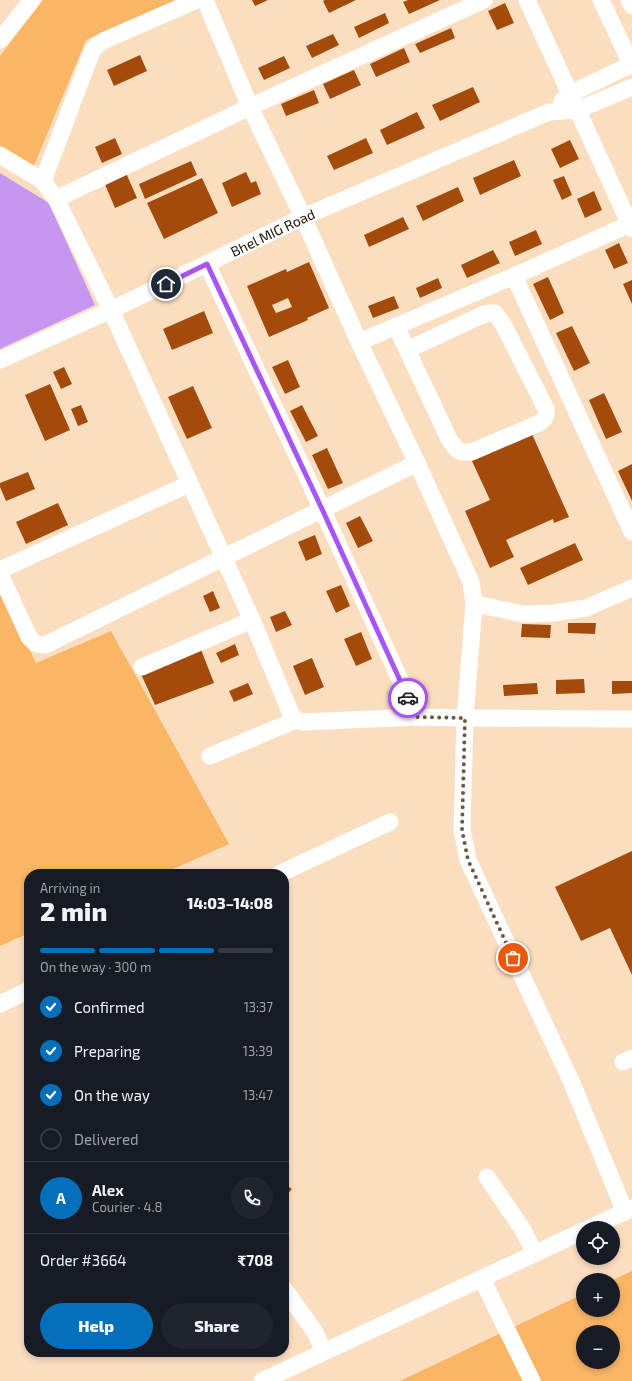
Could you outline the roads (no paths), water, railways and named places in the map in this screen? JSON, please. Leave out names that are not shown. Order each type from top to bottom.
[{"type":"street","points":[[0,40],[32,0]]},
{"type":"street","points":[[43,181],[92,51],[97,45],[105,40],[197,0]]},
{"type":"street","points":[[205,0],[250,107],[303,217],[359,342],[417,463],[471,582],[474,604],[465,718],[462,830],[468,860],[572,1083],[628,1210],[605,1221]]},
{"type":"street","points":[[56,199],[250,107],[484,0]]},
{"type":"street","points":[[359,342],[631,226],[527,0]]},
{"type":"street","points":[[601,0],[632,65]]},
{"type":"street","points":[[629,0],[632,6]]},
{"type":"street","name":"Bhel MIG Road","points":[[0,360],[111,310],[303,217],[549,112],[570,94],[632,65]]},
{"type":"street","name":"Bhel MIG Road","points":[[549,112],[578,110],[632,86]]},
{"type":"street","points":[[0,155],[43,181],[56,199],[111,310],[252,620],[291,714],[296,720],[302,722],[417,717],[632,719]]},
{"type":"street","points":[[207,264],[322,509],[417,717]]},
{"type":"street","points":[[514,276],[632,532]]},
{"type":"street","points":[[396,326],[449,439],[454,447],[459,451],[465,453],[474,451],[544,420],[546,409],[503,324],[495,313],[482,315],[408,350]]},
{"type":"street","points":[[0,574],[29,637],[36,644],[45,645],[417,463]]},
{"type":"street","points":[[0,570],[189,484]]},
{"type":"street","points":[[474,604],[524,614],[554,613],[586,608],[632,588]]},
{"type":"street","points":[[142,668],[252,620]]},
{"type":"street","points":[[210,756],[296,720]]},
{"type":"street","points":[[289,869],[390,822]]},
{"type":"street","points":[[0,1004],[24,992]]},
{"type":"street","points":[[487,1177],[523,1230],[535,1254]]},
{"type":"street","points":[[262,1381],[576,1234]]},
{"type":"street","points":[[482,1279],[532,1381]]},
{"type":"street","points":[[289,1296],[315,1332],[324,1352]]}]
